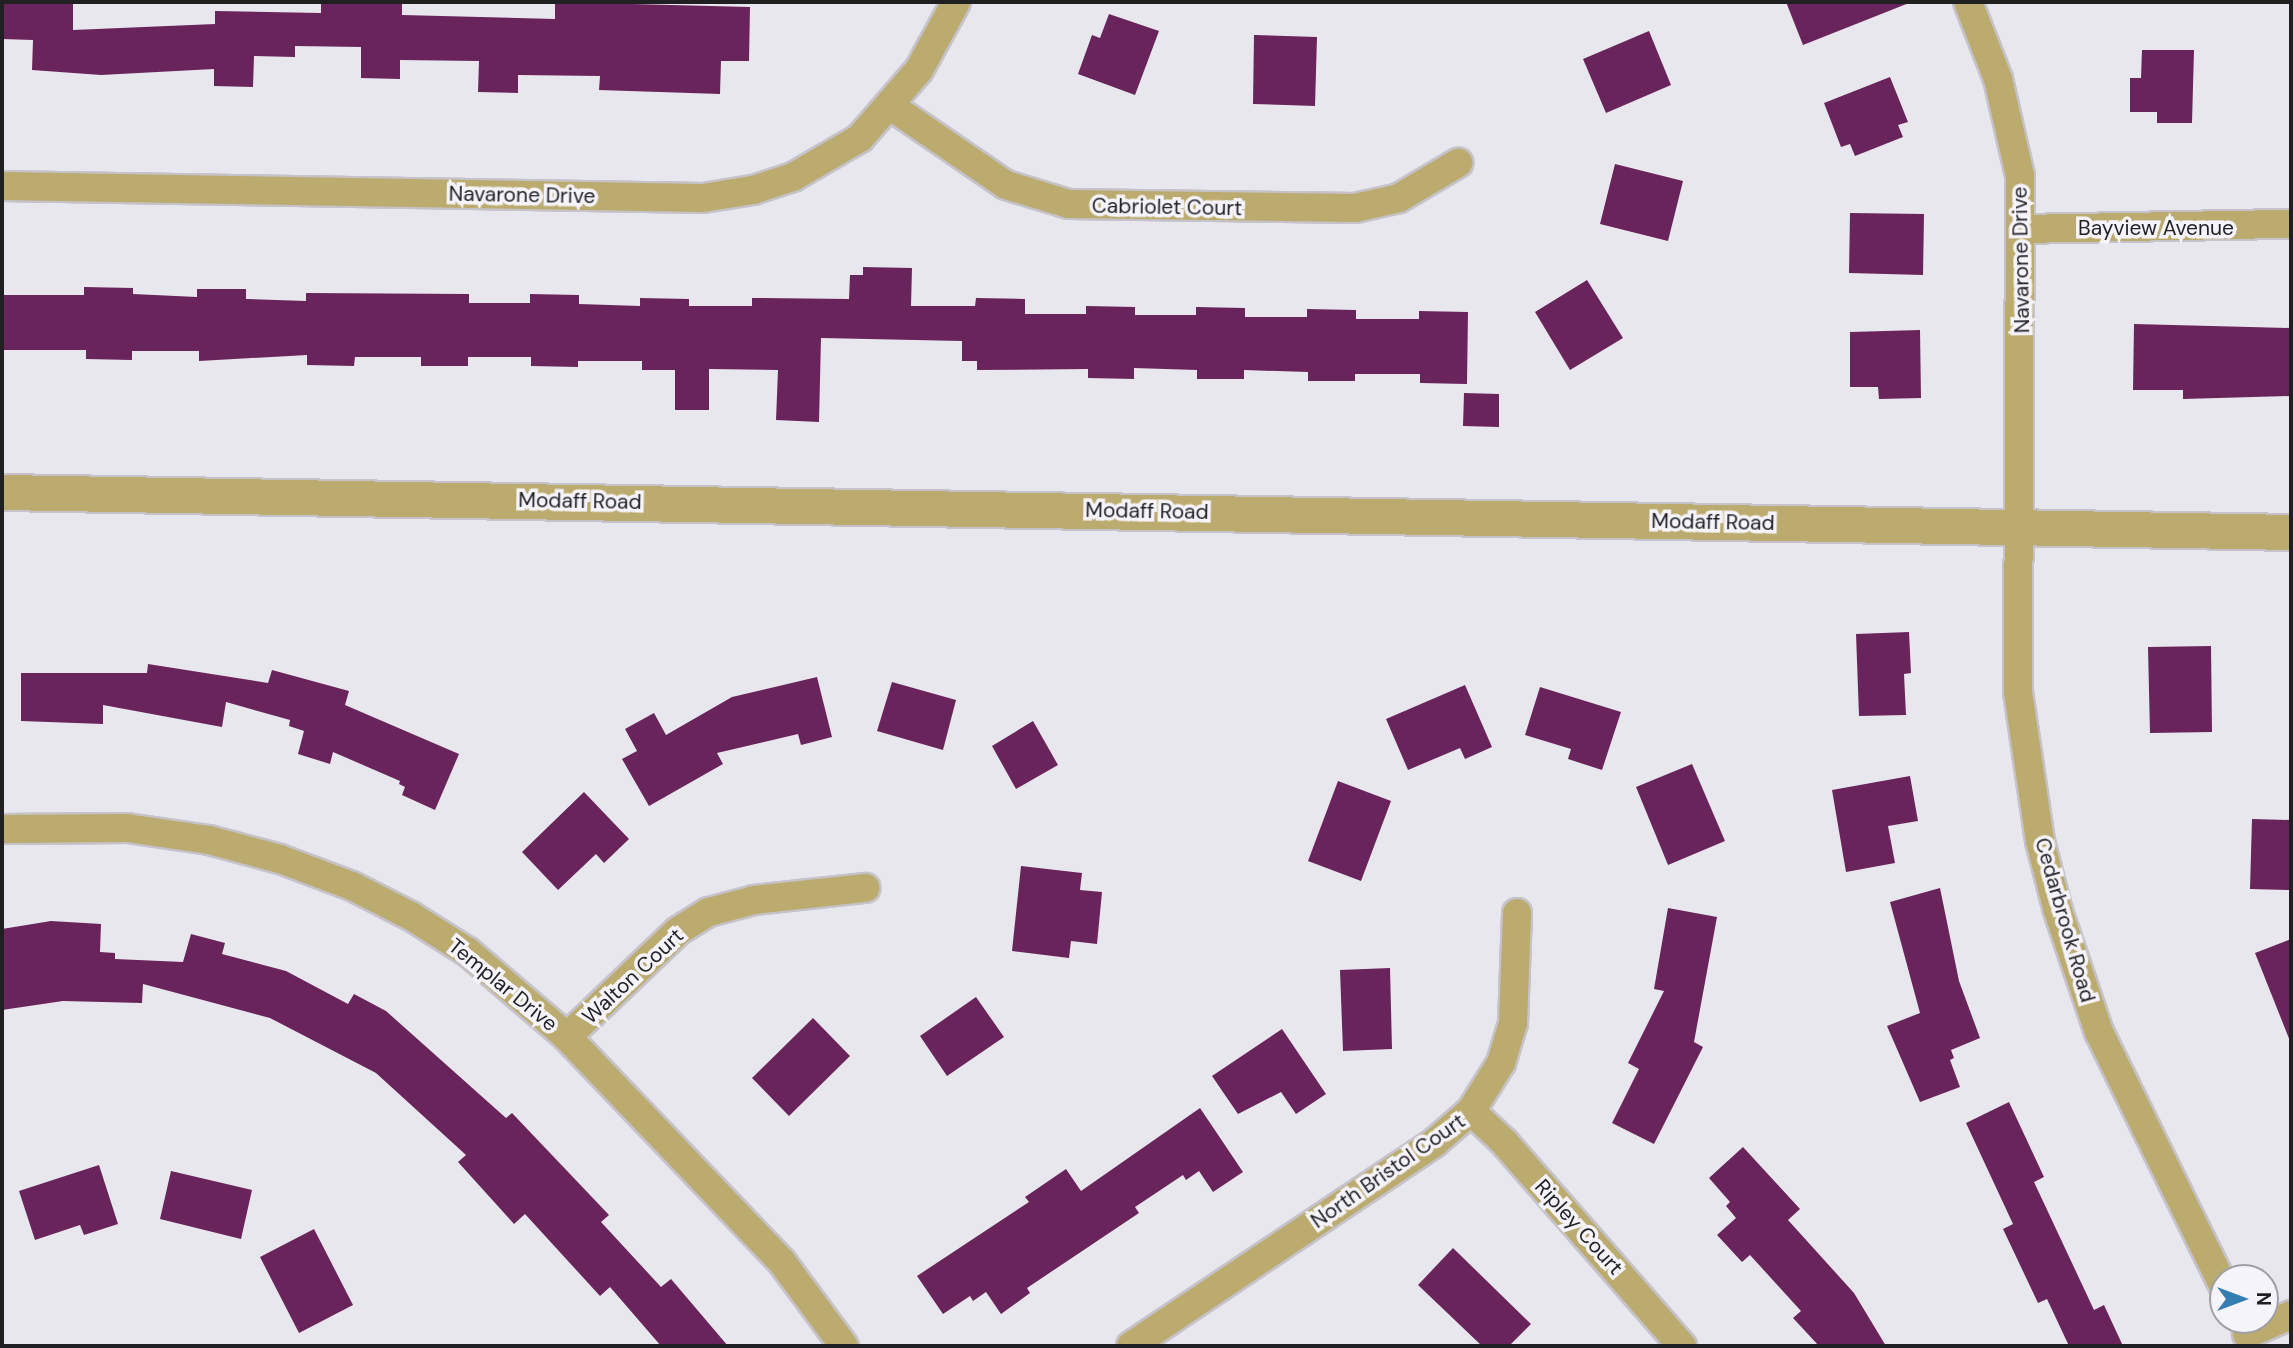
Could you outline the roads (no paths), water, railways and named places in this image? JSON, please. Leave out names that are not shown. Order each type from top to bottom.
[{"type":"street","name":"Navarone Drive","points":[[2,186],[703,198],[753,190],[793,177],[860,138],[892,107],[935,45],[956,2]]},
{"type":"street","name":"Navarone Drive","points":[[1968,2],[2011,122],[2020,176],[2018,527]]},
{"type":"street","name":"Cabriolet Court","points":[[892,107],[1006,185],[1069,204],[1355,208],[1399,198],[1458,163]]},
{"type":"street","name":"Bayview Avenue","points":[[2021,229],[2291,223]]},
{"type":"street","name":"Modaff Road","points":[[2,492],[2291,531]]},
{"type":"street","name":"Cedarbrook Road","points":[[2018,527],[2018,692],[2033,802],[2058,911],[2099,1032],[2213,1264]]},
{"type":"street","name":"Templar Drive","points":[[2,829],[127,828],[209,840],[279,859],[352,886],[411,916],[467,952],[567,1037],[782,1262],[844,1346]]},
{"type":"street","name":"Walton Court","points":[[567,1037],[678,931],[709,912],[754,900],[865,888]]},
{"type":"street","name":"North Bristol Court","points":[[1131,1346],[1434,1143],[1471,1111],[1501,1063],[1513,1023],[1517,913]]},
{"type":"street","name":"Ripley Court","points":[[1471,1111],[1504,1142],[1682,1346]]}]
